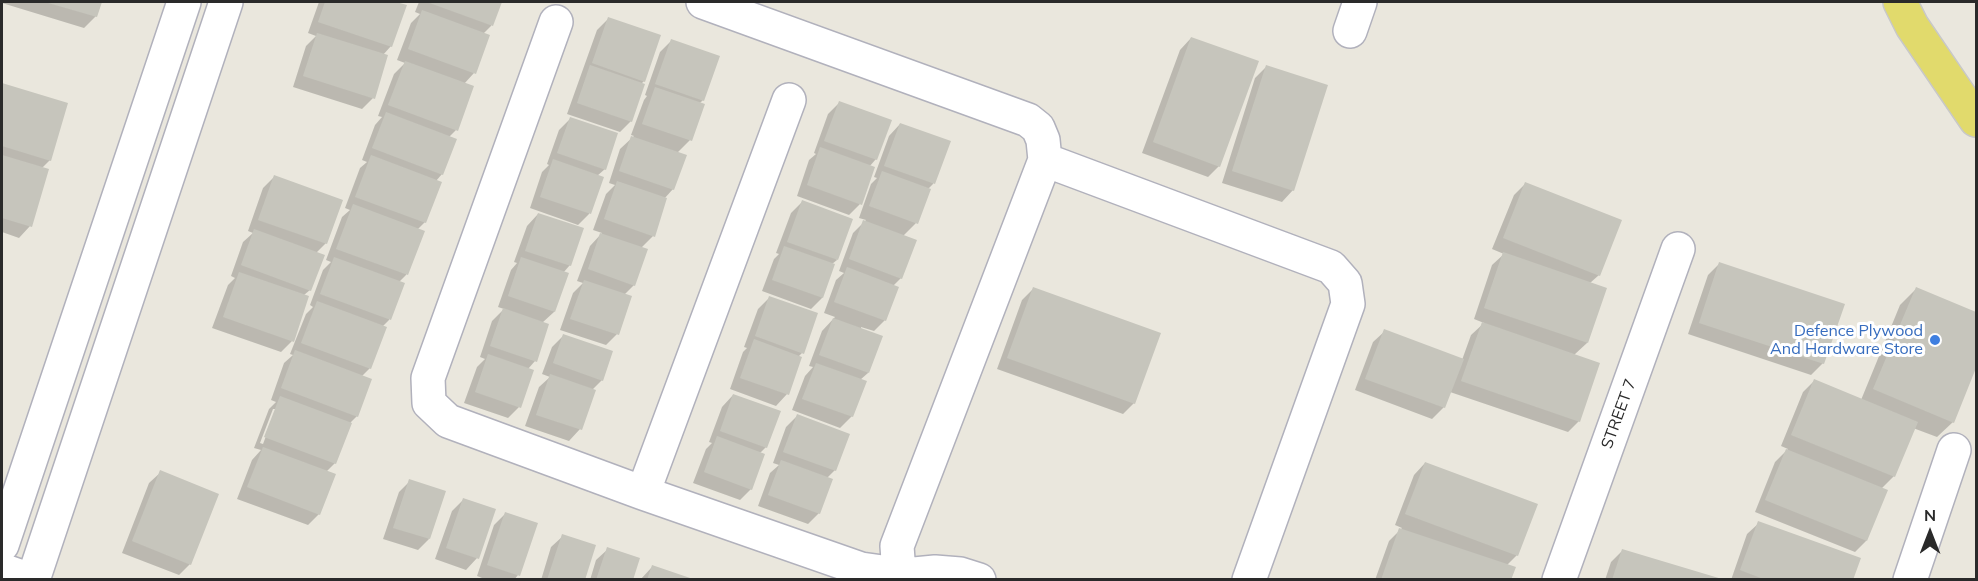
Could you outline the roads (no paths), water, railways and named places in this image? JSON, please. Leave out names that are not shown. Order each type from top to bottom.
[{"type":"main road","points":[[1900,2],[1912,26],[1977,120]]},
{"type":"street","points":[[46,538],[3,528],[184,2]]},
{"type":"street","points":[[2,570],[32,579],[226,2]]},
{"type":"street","points":[[703,2],[1028,120],[1038,128],[1043,140],[1045,160],[897,546],[898,560],[904,577]]},
{"type":"street","points":[[556,22],[428,378],[429,403],[448,421],[643,493],[861,569],[904,577],[934,572],[960,574],[979,579]]},
{"type":"street","points":[[643,493],[789,100]]},
{"type":"street","points":[[1045,160],[1331,267],[1345,283],[1348,304],[1249,579]]},
{"type":"street","name":"STREET 7","points":[[1559,579],[1678,249]]},
{"type":"street","points":[[2,473],[14,441]]},
{"type":"street","points":[[1910,579],[1954,450]]},
{"type":"place","name":"Defence Plywood And Hardware Store","points":[[1935,340]]}]
